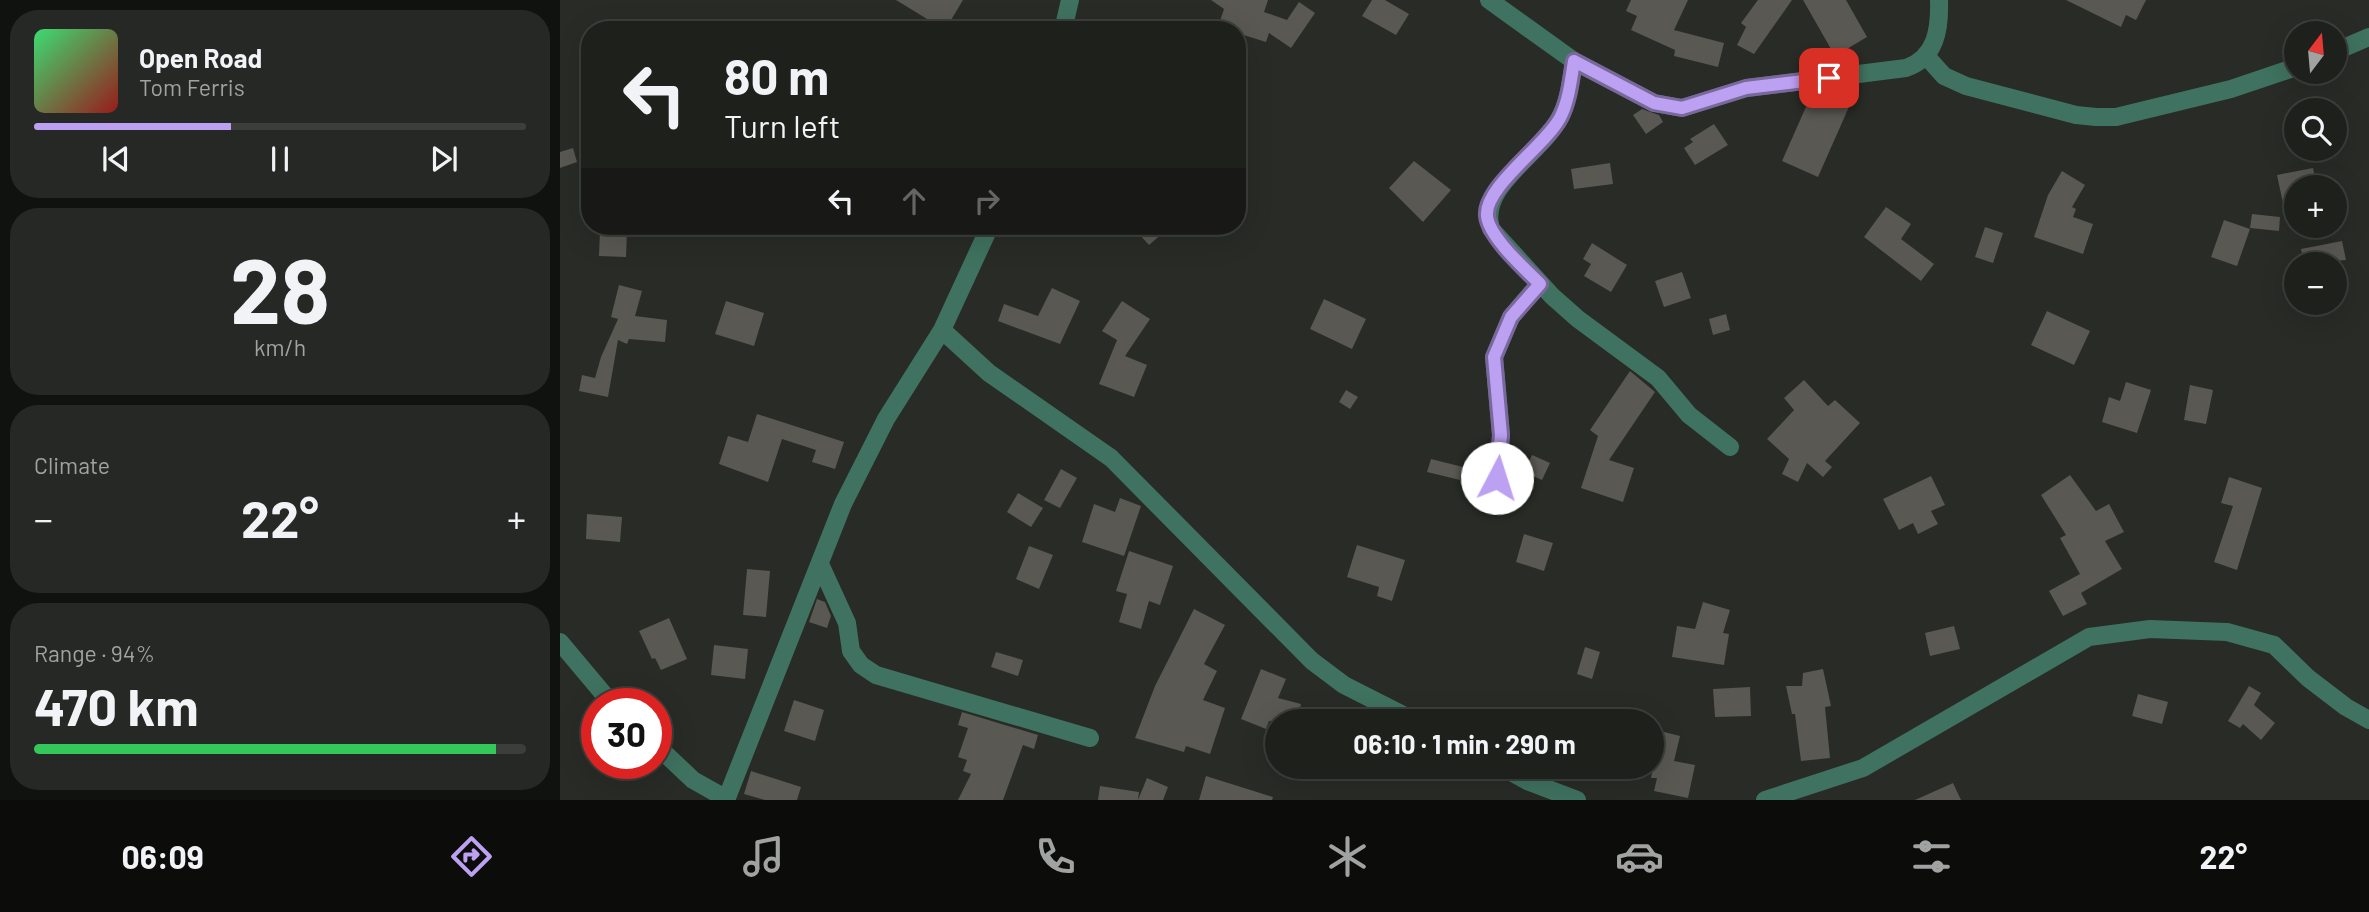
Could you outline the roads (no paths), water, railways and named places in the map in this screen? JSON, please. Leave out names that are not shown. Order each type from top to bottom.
[{"type":"street","points":[[1065,21],[1069,0]]},
{"type":"street","points":[[1489,0],[1574,61],[1654,103],[1682,108],[1746,88],[1906,68],[1927,57],[1938,27],[1939,0]]},
{"type":"street","points":[[2347,46],[2369,37]]},
{"type":"street","points":[[1927,57],[1944,76],[1966,86],[2076,115],[2096,117],[2116,117],[2231,89],[2284,71]]},
{"type":"street","points":[[1574,61],[1560,118],[1488,204],[1487,216],[1491,229],[1540,284],[1578,319],[1658,378],[1689,415],[1730,447]]},
{"type":"street","points":[[672,760],[693,780],[727,799],[843,504],[886,419],[942,330],[986,235]]},
{"type":"street","points":[[1497,478],[1501,435],[1494,357],[1511,317],[1540,284]]},
{"type":"street","points":[[942,330],[989,373],[1111,458],[1312,662],[1344,685],[1391,709]]},
{"type":"street","points":[[820,564],[847,623],[851,651],[861,665],[876,675],[1090,738]]},
{"type":"street","points":[[1765,800],[1863,768],[2089,637],[2150,629],[2227,632],[2274,645],[2317,685],[2369,720]]},
{"type":"street","points":[[560,642],[599,688]]},
{"type":"street","points":[[1523,779],[1577,800]]}]
